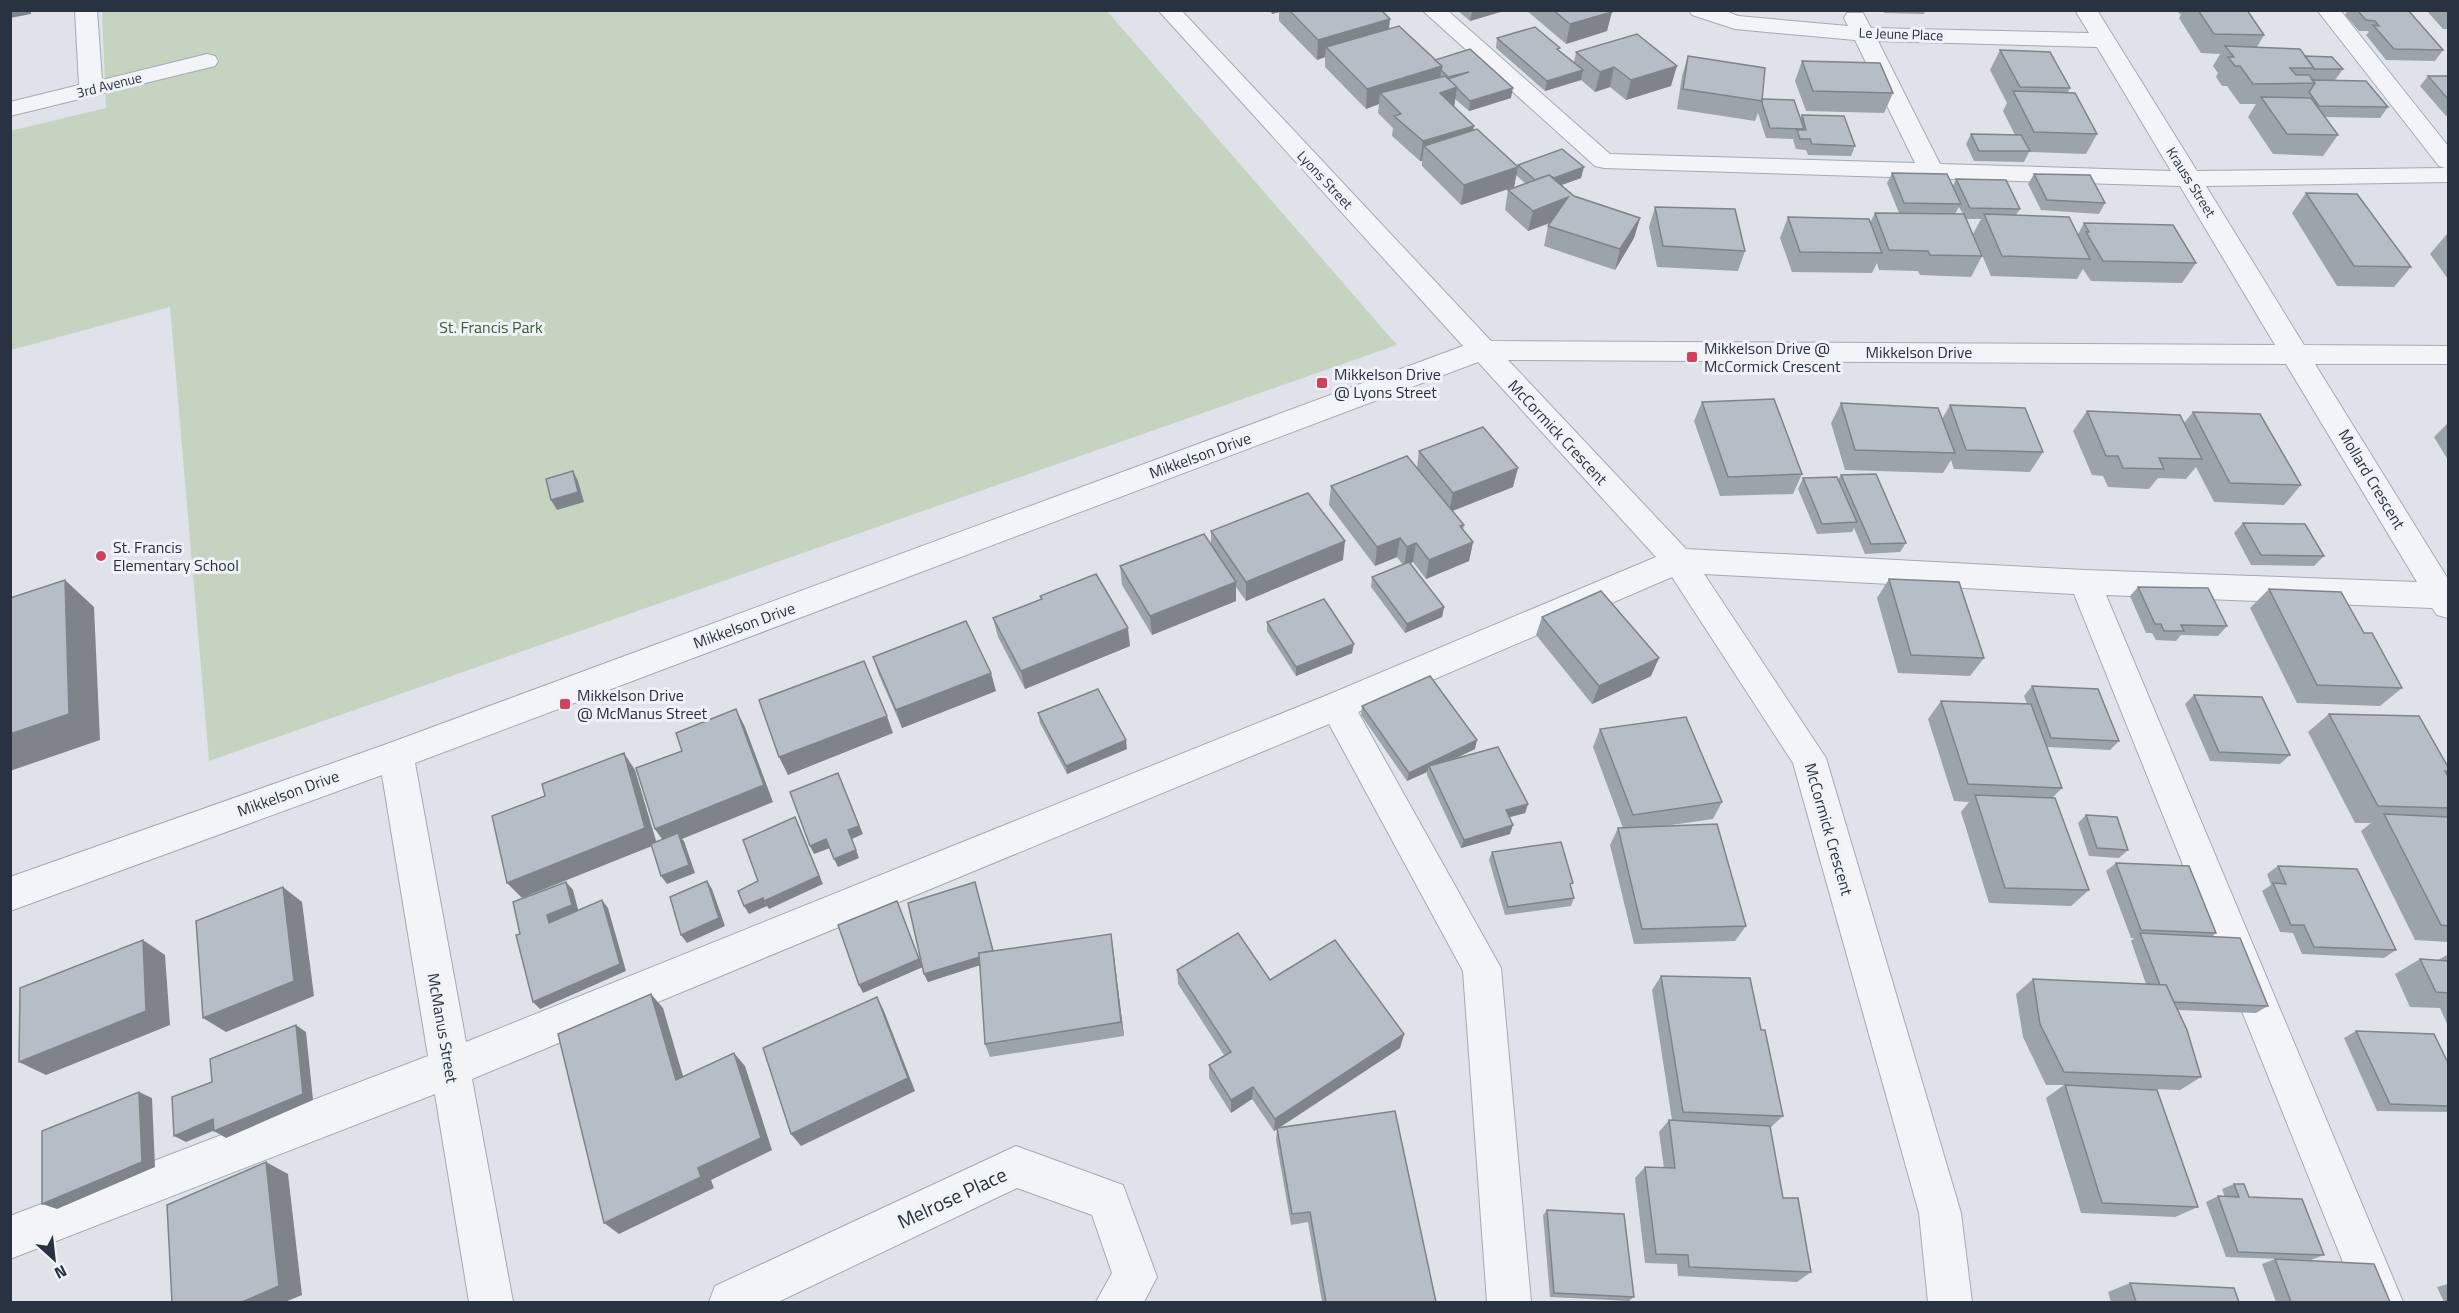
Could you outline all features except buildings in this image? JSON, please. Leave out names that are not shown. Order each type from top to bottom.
[{"type":"street","points":[[86,10],[91,90]]},
{"type":"street","name":"Lyons Street","points":[[1169,10],[1481,350]]},
{"type":"street","points":[[1433,10],[1604,161],[2189,179],[2448,175]]},
{"type":"street","name":"Le Jeune Place","points":[[1700,10],[1735,22],[1862,34],[2103,40]]},
{"type":"street","points":[[1852,10],[1931,170]]},
{"type":"street","name":"Krauss Street","points":[[2086,10],[2296,353]]},
{"type":"street","points":[[2328,10],[2448,161]]},
{"type":"street","name":"3rd Avenue","points":[[10,109],[207,61]]},
{"type":"street","name":"Mikkelson Drive","points":[[10,894],[396,754],[1481,350],[2448,355]]},
{"type":"street","name":"McCormick Crescent","points":[[1481,350],[1678,561],[1809,758],[1940,1213],[1950,1302]]},
{"type":"street","name":"Mollard Crescent","points":[[2296,353],[2446,599]]},
{"type":"street","points":[[10,1238],[450,1068],[1337,706],[1678,561],[2446,599]]},
{"type":"street","points":[[2085,582],[2381,1302]]},
{"type":"street","points":[[1337,706],[1482,968],[1509,1302]]},
{"type":"street","name":"McManus Street","points":[[396,754],[491,1302]]},
{"type":"street","name":"Melrose Place","points":[[731,1302],[1016,1167],[1108,1200],[1136,1277],[1118,1302]]},
{"type":"green space","name":"St. Francis Park","points":[[102,11],[1107,11],[1397,345],[209,761],[170,307],[11,350],[10,131],[106,108]]},
{"type":"place","name":"Mikkelson Drive @ McCormick Crescent","points":[[1692,357]]},
{"type":"place","name":"Mikkelson Drive @ Lyons Street","points":[[1322,383]]},
{"type":"place","name":"St. Francis Elementary School","points":[[101,556]]},
{"type":"place","name":"Mikkelson Drive @ McManus Street","points":[[565,704]]}]
